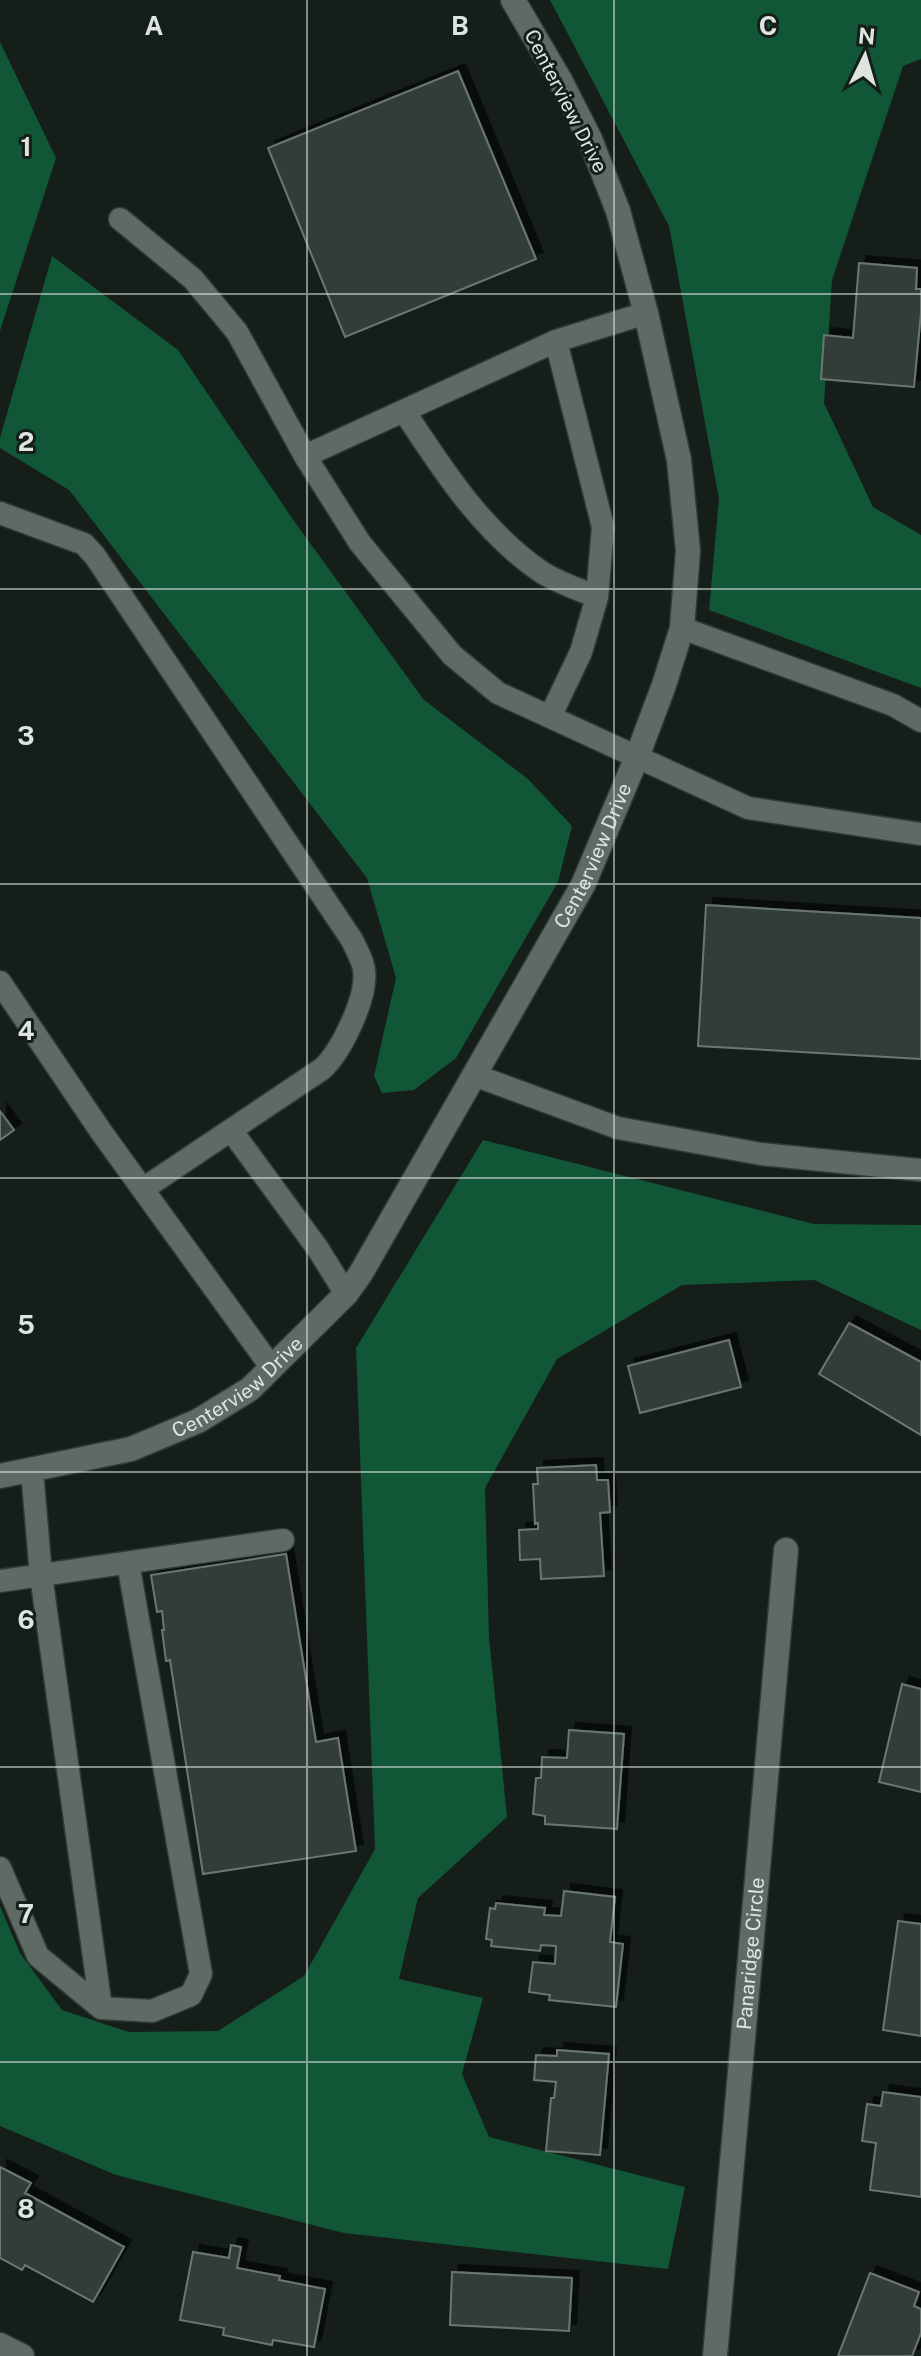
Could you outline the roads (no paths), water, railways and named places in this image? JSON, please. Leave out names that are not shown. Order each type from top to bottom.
[{"type":"street","name":"Centerview Drive","points":[[0,1476],[131,1449],[198,1421],[250,1389],[346,1294],[361,1273],[583,885],[664,685],[682,628],[688,551],[679,460],[646,313],[618,211],[590,139],[513,0]]},
{"type":"street","name":"Panaridge Circle","points":[[715,2356],[786,1550]]},
{"type":"street","points":[[0,2345],[22,2356]]},
{"type":"lane","points":[[120,219],[193,279],[237,332],[305,456],[360,543],[452,655],[498,693],[748,808],[921,834]]},
{"type":"lane","points":[[305,456],[556,341],[646,313]]},
{"type":"lane","points":[[550,717],[581,652],[597,597],[603,527],[556,341]]},
{"type":"lane","points":[[404,411],[454,488],[502,540],[542,573],[597,597]]},
{"type":"lane","points":[[0,513],[84,544],[95,556],[352,940],[364,969],[363,991],[334,1058],[143,1189]]},
{"type":"lane","points":[[682,628],[893,705],[921,721]]},
{"type":"lane","points":[[0,982],[272,1368]]},
{"type":"lane","points":[[474,1075],[618,1128],[761,1154],[921,1170]]},
{"type":"lane","points":[[231,1130],[318,1249],[346,1294]]},
{"type":"lane","points":[[32,1471],[41,1575],[101,2008]]},
{"type":"lane","points":[[0,1581],[283,1540]]},
{"type":"lane","points":[[0,1868],[38,1956],[101,2008],[152,2011],[191,1995],[201,1974],[128,1563]]}]
